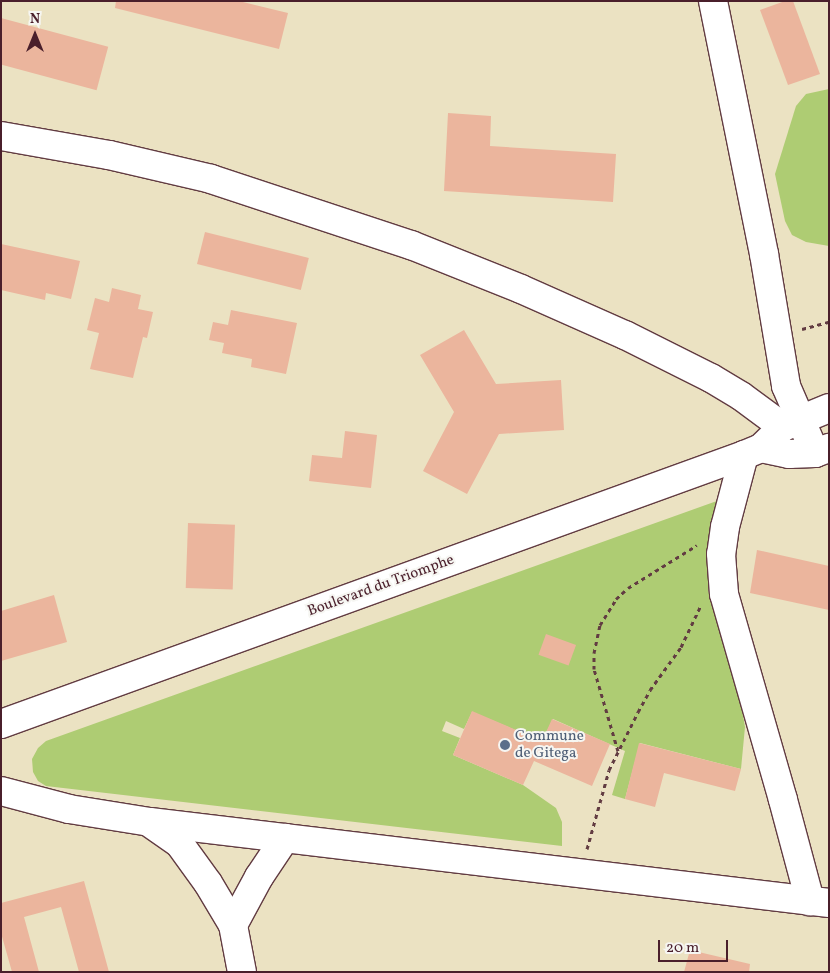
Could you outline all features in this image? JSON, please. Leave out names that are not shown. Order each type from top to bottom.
[{"type":"street","points":[[712,1],[764,254],[792,422]]},
{"type":"street","points":[[1,136],[109,155],[212,179],[411,245],[521,289],[625,335],[711,378],[792,422],[822,450]]},
{"type":"street","points":[[1,791],[68,809],[150,822],[819,902],[784,800],[724,594],[721,554],[726,527],[752,451],[792,422],[829,408]]},
{"type":"street","points":[[752,451],[788,454],[822,450]]},
{"type":"street","name":"Boulevard du Triomphe","points":[[1,724],[752,451]]},
{"type":"street","points":[[150,822],[179,843],[208,883],[233,925],[242,972]]},
{"type":"street","points":[[233,925],[259,877],[286,838]]},
{"type":"path","points":[[618,752],[594,669],[596,639],[603,618],[616,599],[628,588],[726,527]]},
{"type":"path","points":[[580,874],[602,793],[618,752],[650,690],[681,646],[702,604]]},
{"type":"green space","points":[[829,89],[829,246],[806,242],[792,235],[785,221],[775,174],[796,106],[806,94]]},
{"type":"green space","points":[[728,497],[715,534],[708,571],[708,590],[741,704],[745,727],[741,769],[640,743],[625,799],[612,795],[625,751],[553,719],[542,741],[472,712],[464,729],[446,721],[442,731],[460,738],[453,755],[523,785],[556,808],[562,822],[562,846],[46,786],[38,781],[33,772],[32,759],[38,748],[46,741]]},
{"type":"building","points":[[116,1],[239,1],[288,13],[279,49],[115,8]]},
{"type":"building","points":[[785,1],[793,1],[820,74],[788,85],[760,10]]},
{"type":"building","points":[[1,18],[108,47],[97,90],[1,65]]},
{"type":"building","points":[[448,113],[491,116],[490,146],[616,154],[613,202],[444,191]]},
{"type":"building","points":[[205,232],[309,258],[301,290],[197,264]]},
{"type":"building","points":[[1,244],[80,261],[71,299],[46,293],[45,300],[1,290]]},
{"type":"building","points":[[112,288],[141,295],[138,309],[153,312],[147,338],[143,337],[133,378],[90,369],[99,333],[87,330],[95,298],[109,302]]},
{"type":"building","points":[[231,310],[297,323],[286,374],[251,367],[252,359],[222,353],[224,343],[209,340],[213,322],[228,325]]},
{"type":"building","points":[[464,330],[496,384],[561,380],[564,430],[499,434],[467,494],[423,471],[454,412],[420,355]]},
{"type":"building","points":[[345,431],[377,435],[371,488],[309,481],[312,455],[342,458]]},
{"type":"building","points":[[188,523],[235,525],[233,590],[186,588]]},
{"type":"building","points":[[757,550],[829,566],[829,610],[750,593]]},
{"type":"building","points":[[54,595],[67,642],[1,661],[1,611]]},
{"type":"building","points":[[546,634],[576,645],[569,666],[538,655]]},
{"type":"building","points":[[472,711],[542,741],[552,719],[610,744],[592,786],[534,761],[523,785],[453,755]]},
{"type":"building","points":[[639,743],[741,769],[735,791],[664,773],[655,807],[625,799]]},
{"type":"building","points":[[84,881],[109,972],[79,972],[61,907],[24,917],[39,972],[12,972],[1,933],[1,903]]},
{"type":"building","points":[[690,950],[750,964],[749,972],[684,972]]},
{"type":"place","name":"Commune de Gitega","points":[[505,745]]}]
